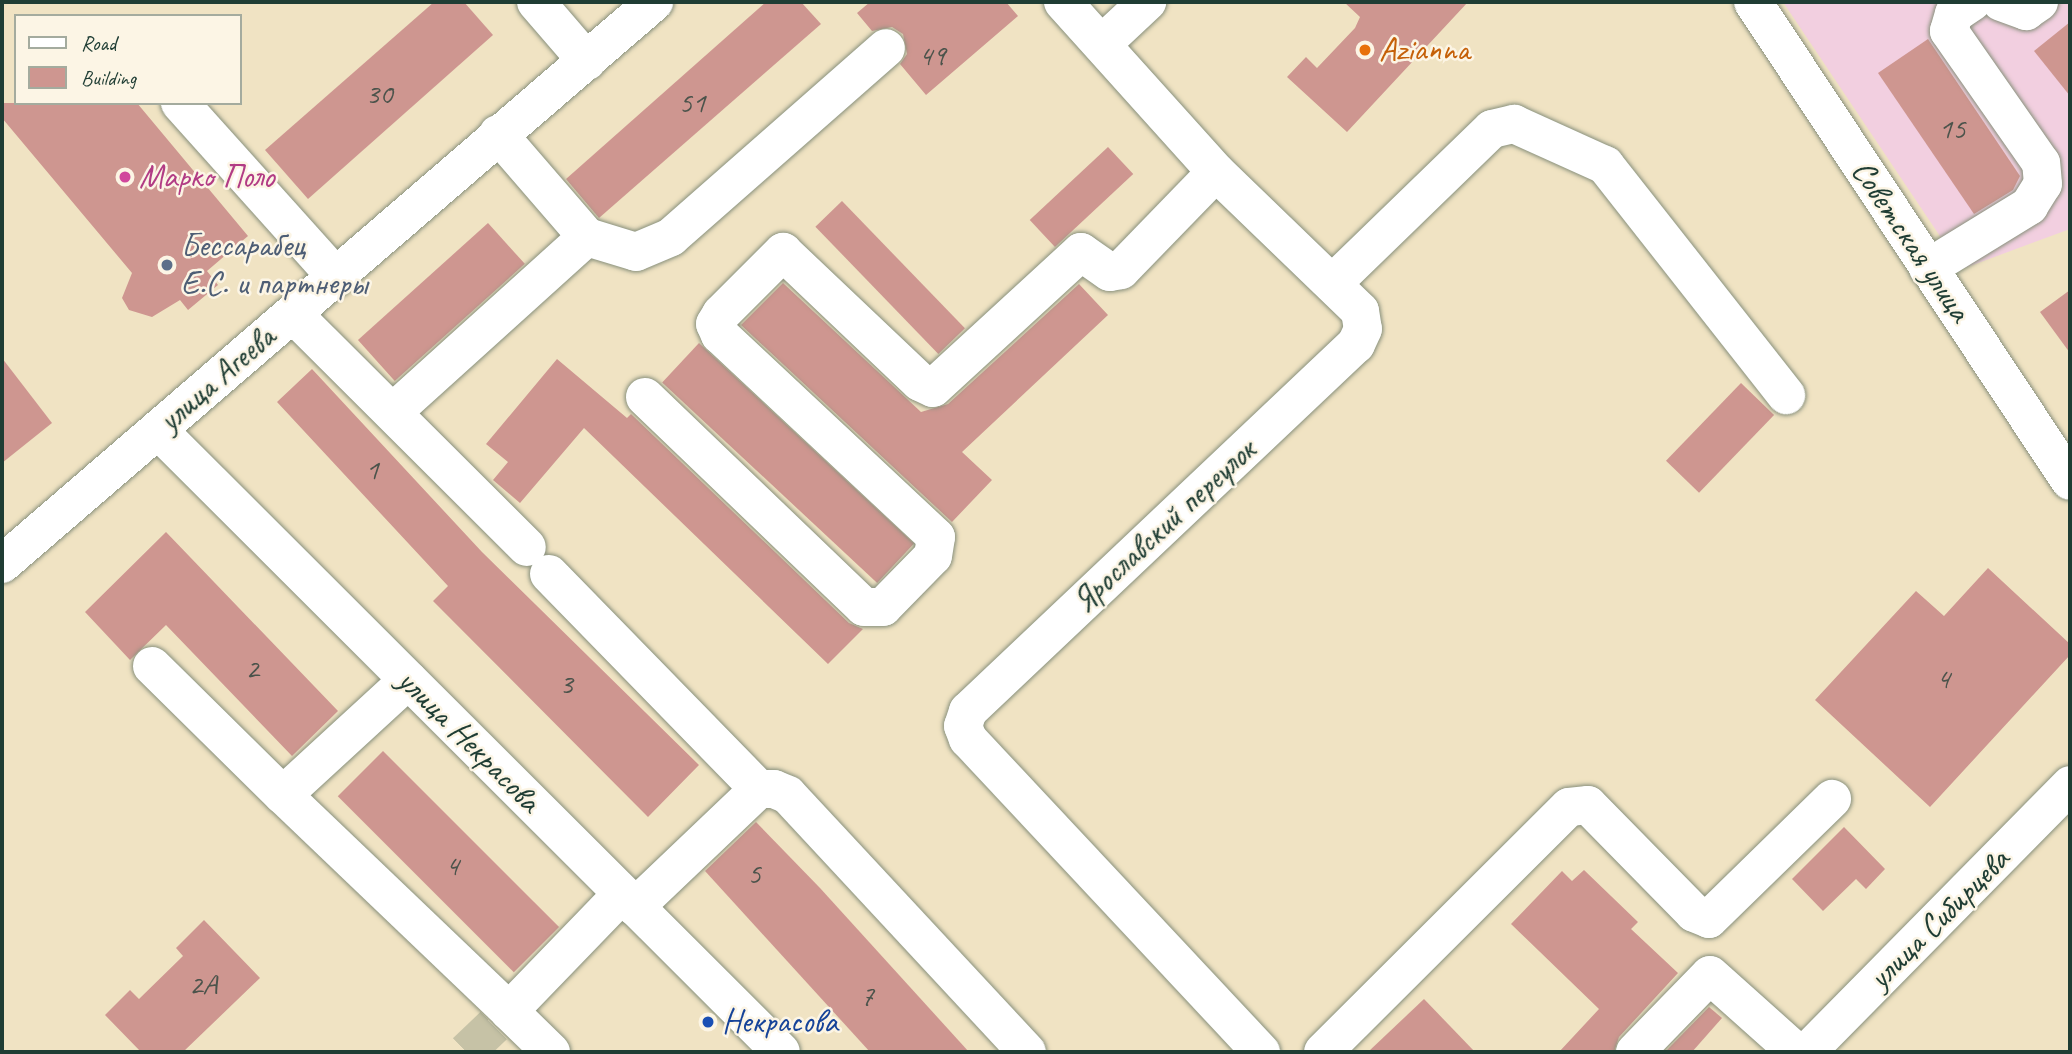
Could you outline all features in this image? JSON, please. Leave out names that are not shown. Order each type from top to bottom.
[{"type":"main road","points":[[536,2],[587,61]]},
{"type":"main road","name":"улица Агеева","points":[[3,563],[654,2]]},
{"type":"main road","name":"Ярославский переулок","points":[[1063,2],[1216,172],[1360,311],[1363,329],[1356,344],[968,711],[963,726],[968,739],[1261,1052]]},
{"type":"main road","points":[[1102,44],[1147,2]]},
{"type":"main road","name":"Советская улица","points":[[1753,2],[2070,481]]},
{"type":"main road","points":[[1928,268],[2029,206],[2043,184],[2041,163],[1949,31],[1954,14],[1972,2]]},
{"type":"main road","points":[[2001,2],[2026,11],[2039,2]]},
{"type":"main road","points":[[498,134],[587,237],[636,252],[671,237],[886,48]]},
{"type":"main road","points":[[182,105],[336,277]]},
{"type":"main road","points":[[1333,283],[1492,129],[1514,124],[1605,165],[1786,395]]},
{"type":"main road","points":[[645,397],[864,607],[883,607],[933,556],[936,537],[720,335],[715,324],[721,314],[783,252],[920,382],[933,388],[1081,252],[1110,272],[1121,270],[1216,172]]},
{"type":"main road","points":[[393,412],[587,237]]},
{"type":"main road","points":[[293,314],[393,412],[759,789],[788,795],[1027,1052]]},
{"type":"main road","name":"улица Некрасова","points":[[158,430],[781,1052]]},
{"type":"main road","points":[[152,666],[551,1052]]},
{"type":"main road","points":[[284,795],[408,680]]},
{"type":"main road","name":"улица Сибирцева","points":[[1807,1052],[2070,785]]},
{"type":"main road","points":[[509,1012],[629,900],[759,789]]},
{"type":"main road","points":[[1323,1052],[1569,807],[1588,806],[1694,913],[1709,919],[1832,799]]},
{"type":"main road","points":[[1635,1052],[1710,975],[1796,1052]]},
{"type":"shaded area","points":[[1783,2],[2070,2],[2070,229],[1962,269]]},
{"type":"building","points":[[434,2],[464,2],[493,35],[308,199],[265,150]]},
{"type":"building","points":[[766,2],[801,2],[821,24],[599,218],[566,179]]},
{"type":"building","points":[[870,2],[1006,2],[1018,16],[926,95],[900,64],[907,54],[903,34],[892,27],[872,31],[857,13]]},
{"type":"building","points":[[1344,2],[1468,2],[1347,132],[1287,77],[1306,57],[1317,68],[1355,28],[1360,17]]},
{"type":"building","points":[[2070,22],[2070,96],[2034,51]]},
{"type":"building","points":[[1928,39],[2020,176],[2013,190],[1974,214],[1878,73]]},
{"type":"building","name":"Марко Поло","points":[[2,103],[139,105],[248,236],[207,271],[218,285],[188,310],[180,300],[152,317],[129,310],[122,298],[132,273],[2,118]]},
{"type":"building","points":[[1108,147],[1133,174],[1055,247],[1030,220]]},
{"type":"building","points":[[842,201],[965,328],[938,354],[815,227]]},
{"type":"building","points":[[488,223],[525,264],[395,381],[358,340]]},
{"type":"building","points":[[783,283],[921,412],[948,404],[1079,284],[1108,315],[962,452],[992,480],[952,522],[741,325]]},
{"type":"building","points":[[2070,290],[2070,353],[2040,312]]},
{"type":"building","points":[[699,343],[914,544],[877,583],[662,382]]},
{"type":"building","points":[[2,358],[52,423],[2,463]]},
{"type":"building","points":[[557,359],[627,418],[631,414],[849,623],[863,629],[828,664],[584,428],[520,503],[493,480],[508,462],[486,444]]},
{"type":"building","points":[[312,369],[482,552],[699,765],[648,817],[433,601],[448,586],[277,402]]},
{"type":"building","points":[[1741,383],[1774,415],[1699,493],[1666,461]]},
{"type":"building","points":[[166,532],[338,711],[292,756],[166,625],[130,660],[85,612]]},
{"type":"building","points":[[1988,568],[2070,644],[2070,655],[1930,807],[1815,700],[1916,591],[1944,616]]},
{"type":"building","points":[[383,751],[559,927],[514,972],[338,796]]},
{"type":"building","points":[[756,822],[820,888],[969,1052],[870,1052],[705,871]]},
{"type":"building","points":[[1844,827],[1885,869],[1866,889],[1856,879],[1823,911],[1792,879]]},
{"type":"building","points":[[1584,870],[1638,922],[1631,929],[1678,973],[1619,1037],[1614,1052],[1559,1052],[1599,1009],[1511,924],[1562,871],[1572,881]]},
{"type":"building","points":[[204,920],[260,978],[183,1052],[141,1052],[105,1015],[130,990],[139,999],[183,956],[176,948]]},
{"type":"building","points":[[1424,999],[1475,1052],[1368,1052]]},
{"type":"building","points":[[1709,1007],[1722,1018],[1692,1052],[1665,1052]]},
{"type":"tunnel","points":[[466,1052],[509,1011]]},
{"type":"place","name":"Azianna","points":[[1365,50]]},
{"type":"place","name":"Марко Поло","points":[[125,177]]},
{"type":"place","name":"Бессарабец Е.С. и партнеры","points":[[167,265]]},
{"type":"place","name":"Некрасова","points":[[708,1022]]}]
